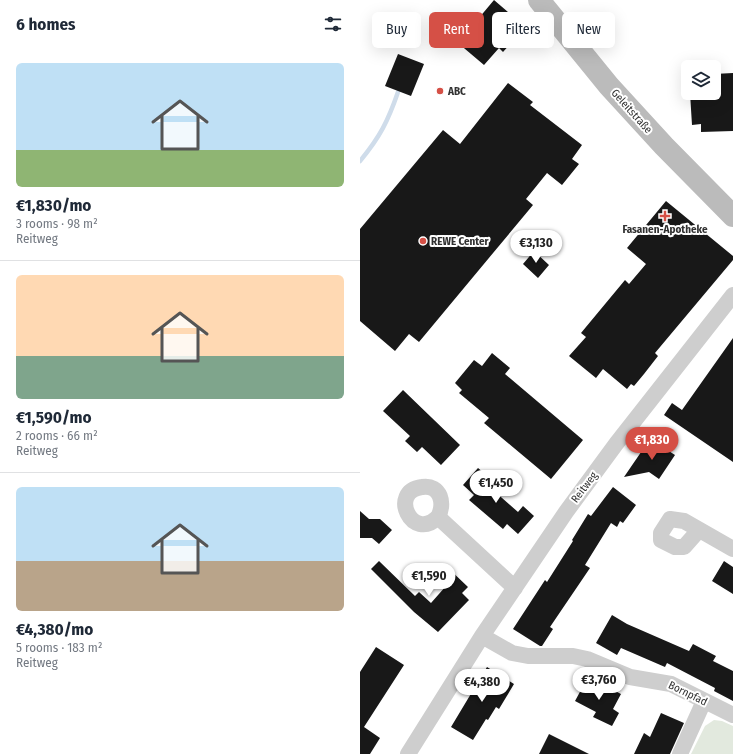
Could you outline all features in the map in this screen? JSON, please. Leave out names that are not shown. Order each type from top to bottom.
[{"type":"main road","name":"Geleitstraße","points":[[539,0],[569,38],[629,108],[733,216]]},
{"type":"street","name":"Reitweg","points":[[408,754],[482,636],[566,512],[616,444],[733,295]]},
{"type":"street","points":[[438,517],[515,588]]},
{"type":"street","points":[[699,530],[733,549]]},
{"type":"street","name":"Bornpfad","points":[[482,636],[520,656],[573,656],[587,658],[630,677],[671,684],[733,715]]},
{"type":"street","points":[[680,754],[704,701]]},
{"type":"shaded area","points":[[714,720],[722,721],[733,726],[733,754],[691,754],[705,726]]},
{"type":"building","points":[[494,0],[508,12],[492,12],[492,48],[499,48],[484,65],[464,48],[484,48],[484,12]]},
{"type":"building","points":[[499,48],[507,48],[503,52]]},
{"type":"building","points":[[398,54],[424,64],[411,96],[385,86]]},
{"type":"building","points":[[733,73],[733,131],[701,132],[701,124],[692,125],[690,100],[721,100],[721,74]]},
{"type":"building","points":[[508,83],[533,102],[530,105],[582,145],[572,159],[579,164],[562,185],[547,173],[526,199],[533,205],[419,342],[409,334],[395,351],[360,321],[360,229],[443,130],[460,144]]},
{"type":"building","points":[[666,201],[733,256],[733,260],[655,353],[658,356],[644,374],[634,386],[631,384],[627,389],[603,369],[596,378],[569,356],[586,337],[581,333],[625,280],[629,284],[646,264],[627,248]]},
{"type":"building","points":[[534,251],[549,265],[538,278],[523,264]]},
{"type":"building","points":[[733,338],[733,462],[664,415],[672,403],[682,410]]},
{"type":"building","points":[[492,353],[510,368],[505,374],[583,440],[551,479],[484,423],[489,418],[459,393],[462,390],[455,383],[474,360],[482,366]]},
{"type":"building","points":[[403,390],[460,445],[441,465],[422,447],[417,452],[405,441],[410,436],[383,411]]},
{"type":"building","points":[[650,439],[675,455],[659,479],[649,472],[624,477]]},
{"type":"building","points":[[478,468],[490,478],[485,483],[518,512],[523,506],[534,516],[518,534],[507,524],[503,529],[469,500],[474,495],[463,485]]},
{"type":"building","points":[[613,487],[636,505],[623,523],[620,521],[617,527],[611,523],[585,565],[590,568],[550,627],[553,629],[542,646],[540,646],[513,629],[545,580],[547,582],[588,514],[591,516]]},
{"type":"building","points":[[360,511],[369,519],[380,519],[392,530],[379,544],[372,538],[360,538]]},
{"type":"building","points":[[379,561],[415,596],[419,592],[431,603],[446,586],[436,576],[446,566],[468,587],[462,593],[469,600],[438,632],[414,612],[371,569]]},
{"type":"building","points":[[724,561],[733,567],[733,594],[712,581]]},
{"type":"building","points":[[612,615],[627,624],[689,651],[693,644],[716,656],[713,661],[733,671],[733,701],[714,691],[715,688],[667,663],[665,667],[621,648],[617,655],[596,643]]},
{"type":"building","points":[[376,647],[404,665],[364,727],[380,738],[370,754],[360,754],[360,672]]},
{"type":"building","points":[[487,667],[514,684],[499,709],[496,707],[488,720],[486,719],[473,740],[451,727]]},
{"type":"building","points":[[588,677],[621,694],[613,709],[619,713],[612,726],[593,717],[596,712],[575,701]]},
{"type":"building","points":[[661,713],[684,723],[670,754],[634,754],[644,733],[650,737]]},
{"type":"building","points":[[549,734],[589,754],[539,754]]},
{"type":"waterway","points":[[360,161],[383,128],[391,112],[398,92]]},
{"type":"place","name":"ABC","points":[[440,91]]},
{"type":"place","name":"Fasanen-Apotheke","points":[[665,216]]},
{"type":"place","name":"REWE Center","points":[[423,241]]}]
